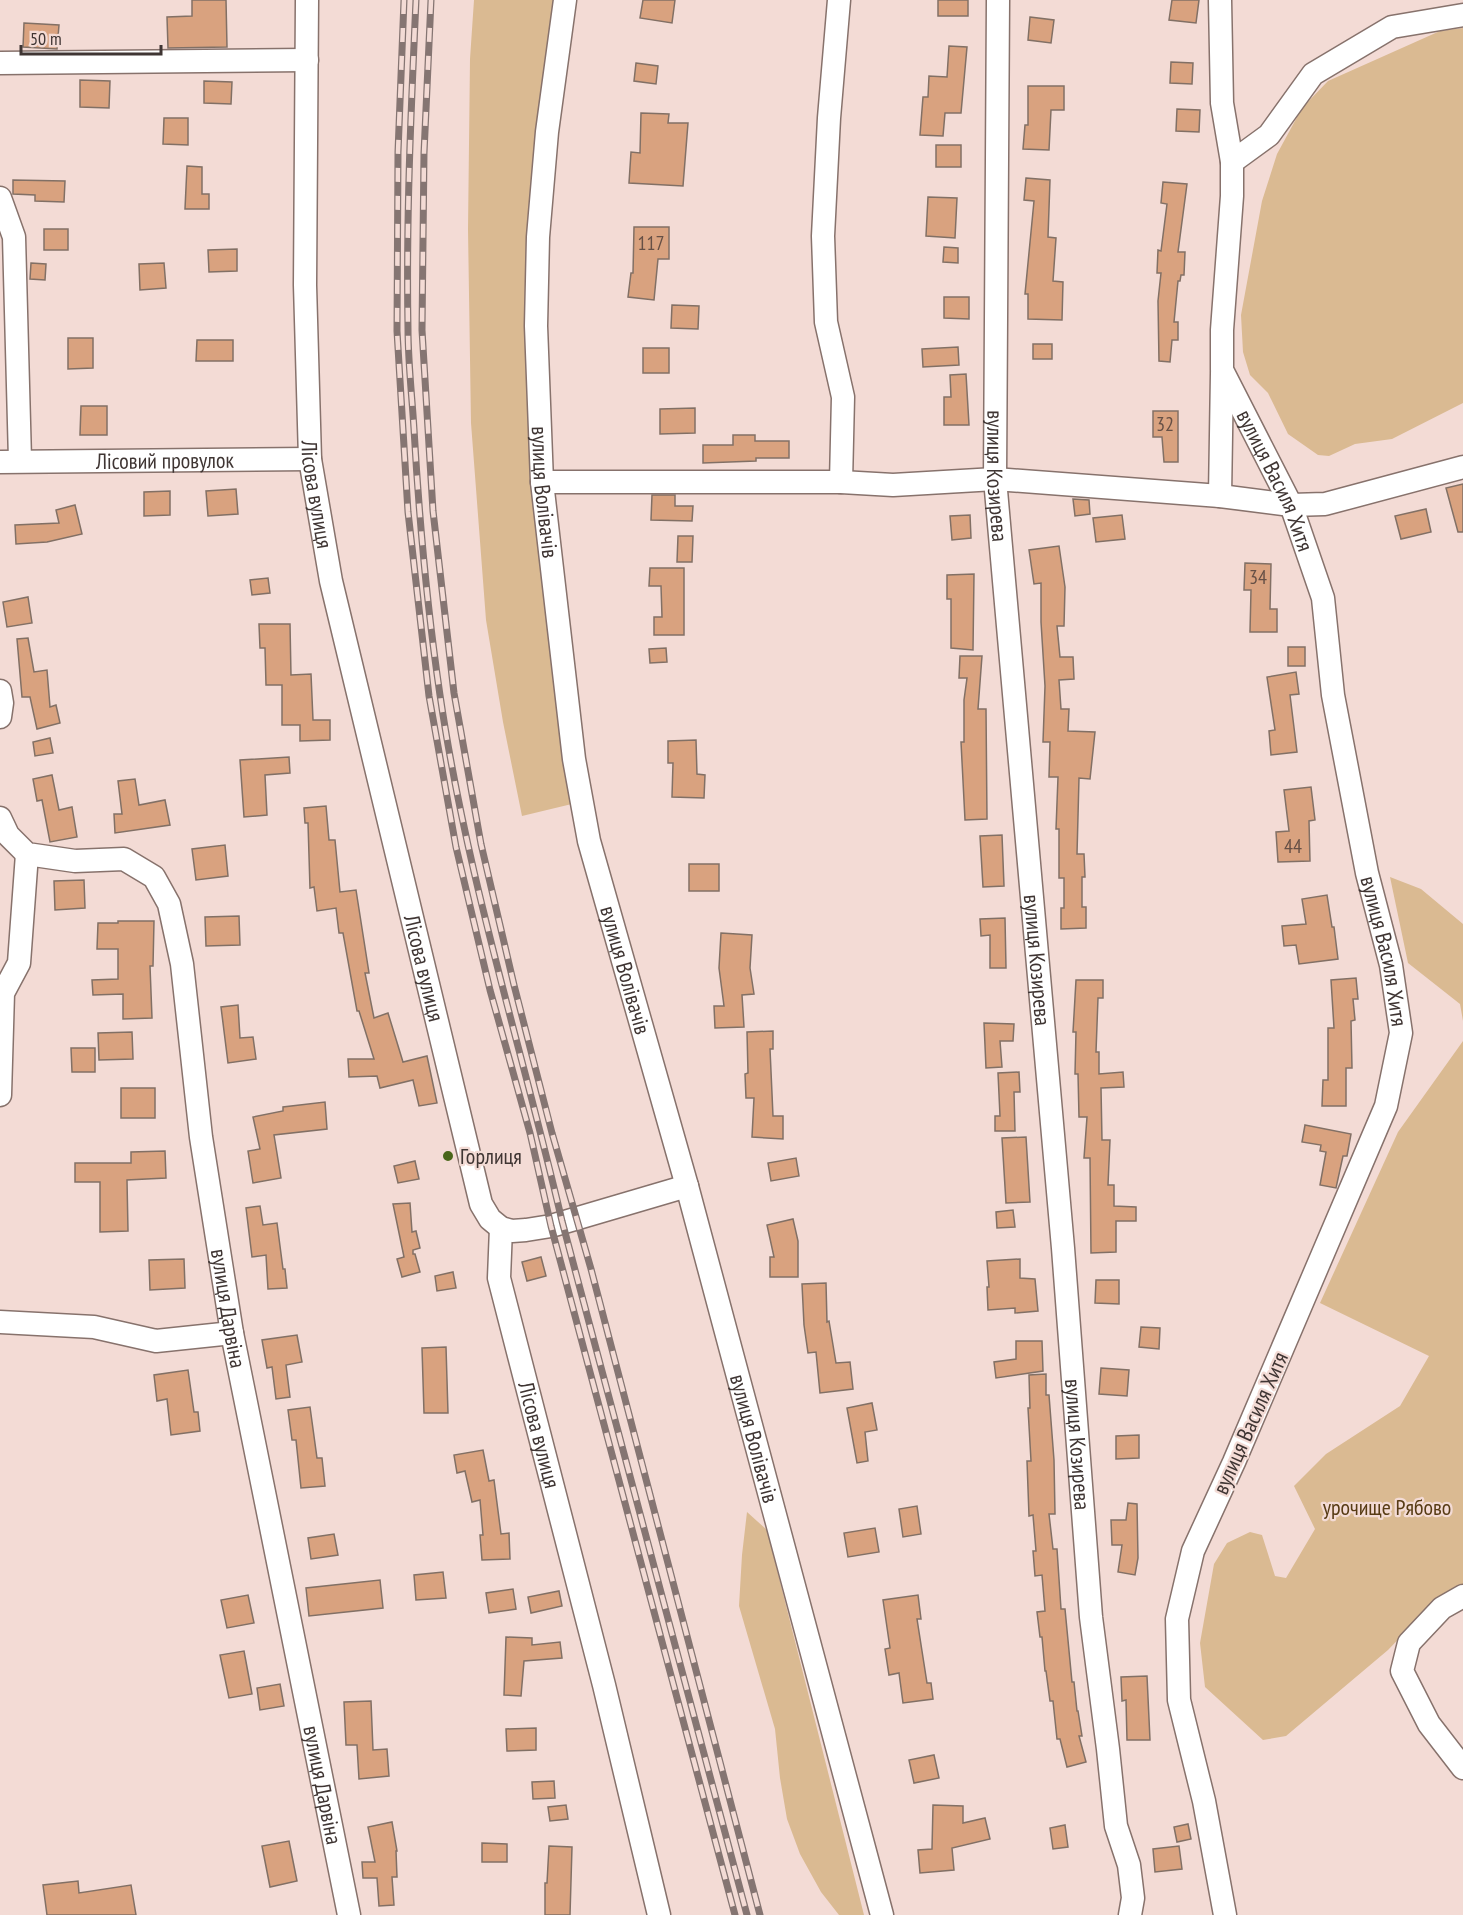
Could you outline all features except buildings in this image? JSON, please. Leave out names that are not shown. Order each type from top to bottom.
[{"type":"street","name":"Лісова вулиця","points":[[307,0],[306,285],[310,459],[331,581],[478,1193],[481,1204],[490,1219],[501,1228],[499,1278],[604,1685],[659,1915]]},
{"type":"street","name":"вулиця Волівачів","points":[[565,0],[547,132],[538,237],[536,326],[542,482],[574,759],[589,841],[687,1186],[882,1915]]},
{"type":"street","points":[[839,0],[829,118],[823,236],[826,322],[843,397],[841,482]]},
{"type":"street","name":"вулиця Козирева","points":[[998,0],[995,479],[1062,1237],[1091,1617],[1116,1826],[1129,1865],[1133,1899],[1130,1915]]},
{"type":"street","name":"вулиця Василя Хитя","points":[[1220,0],[1222,103],[1232,162],[1232,196],[1222,330],[1222,370],[1291,505],[1323,598],[1333,695],[1367,873],[1390,965],[1401,1033],[1386,1106],[1234,1462],[1193,1551],[1177,1619],[1179,1700],[1204,1800],[1225,1915]]},
{"type":"street","points":[[1232,162],[1269,135],[1312,74],[1392,27],[1463,15]]},
{"type":"street","points":[[0,63],[307,60]]},
{"type":"street","name":"Лісовий провулок","points":[[0,198],[14,237],[9,340],[10,461],[310,459]]},
{"type":"street","points":[[1220,496],[1222,370]]},
{"type":"street","points":[[542,482],[841,482],[893,485],[995,479],[1220,496],[1291,505],[1325,504],[1463,467]]},
{"type":"street","points":[[0,691],[2,703],[0,717]]},
{"type":"street","points":[[0,818],[8,835],[27,854],[19,963],[2,994],[0,1095]]},
{"type":"street","name":"вулиця Дарвіна","points":[[27,854],[75,861],[124,859],[154,877],[169,904],[182,964],[201,1137],[232,1333],[349,1915]]},
{"type":"street","points":[[501,1228],[512,1231],[551,1226],[687,1186]]},
{"type":"street","points":[[0,1322],[94,1327],[156,1341],[232,1333]]},
{"type":"street","points":[[1463,1596],[1442,1608],[1409,1643],[1402,1671],[1429,1724],[1463,1768]]},
{"type":"green space","points":[[474,0],[557,0],[531,294],[576,803],[522,816],[486,620],[471,423],[468,229],[470,59]]},
{"type":"green space","points":[[1463,28],[1463,403],[1392,439],[1355,444],[1329,456],[1318,455],[1288,434],[1268,393],[1250,375],[1243,352],[1241,315],[1262,201],[1277,154],[1302,108],[1328,81],[1440,31]]},
{"type":"green space","points":[[1390,877],[1421,889],[1463,924],[1463,1021],[1460,1004],[1408,963]]},
{"type":"green space","name":"урочище Рябово","points":[[1463,1041],[1463,1586],[1440,1596],[1388,1650],[1286,1736],[1263,1740],[1205,1687],[1200,1643],[1214,1564],[1227,1543],[1250,1532],[1262,1535],[1275,1576],[1286,1578],[1315,1529],[1294,1486],[1326,1454],[1400,1406],[1429,1356],[1320,1303],[1398,1132]]},
{"type":"green space","points":[[747,1512],[767,1530],[864,1915],[839,1915],[821,1892],[800,1854],[787,1819],[775,1729],[739,1606]]},
{"type":"railway","points":[[404,0],[398,152],[397,331],[408,512],[429,696],[456,847],[490,990],[530,1133],[551,1226],[735,1915]]},
{"type":"railway","points":[[416,0],[408,206],[409,354],[427,595],[451,762],[479,894],[562,1221],[747,1915]]},
{"type":"railway","points":[[431,0],[424,153],[422,330],[433,511],[454,693],[481,844],[514,985],[552,1133],[591,1269],[760,1915]]},
{"type":"place","name":"Горлиця","points":[[448,1156]]}]
